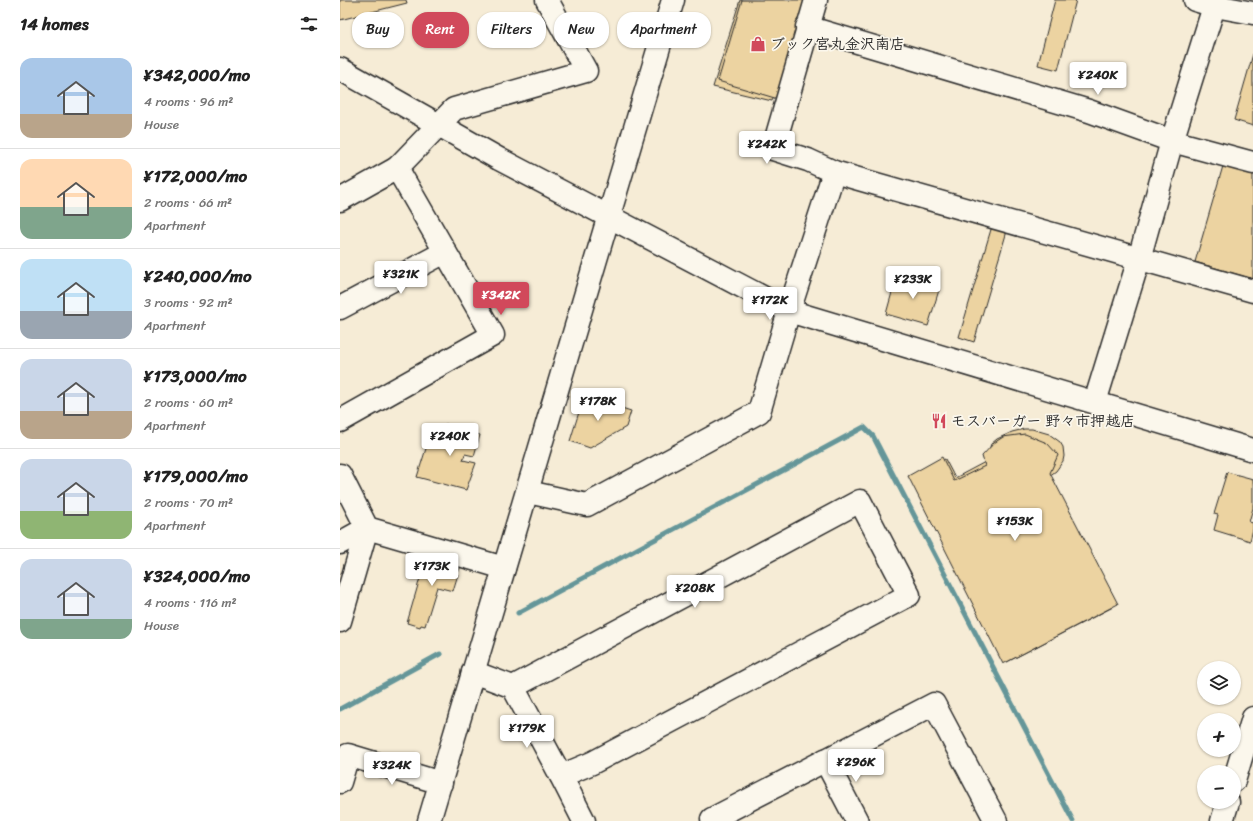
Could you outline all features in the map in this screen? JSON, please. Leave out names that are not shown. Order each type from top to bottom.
[{"type":"street","points":[[340,200],[397,168],[454,109],[586,71],[547,0]]},
{"type":"street","points":[[430,821],[673,0]]},
{"type":"street","points":[[816,0],[773,149],[808,160],[834,172],[1253,292]]},
{"type":"street","points":[[1095,402],[1139,259],[1209,2],[1253,13]]},
{"type":"street","points":[[807,27],[1089,111],[1172,141],[1253,163]]},
{"type":"street","points":[[345,77],[439,125],[789,311],[1253,450]]},
{"type":"street","points":[[340,421],[493,335],[397,168]]},
{"type":"street","points":[[528,492],[587,506],[759,412],[789,311],[834,172]]},
{"type":"street","points":[[340,308],[445,252]]},
{"type":"street","points":[[340,475],[367,528],[340,620]]},
{"type":"street","points":[[513,687],[860,501],[909,595],[592,763],[561,776]]},
{"type":"street","points":[[340,543],[367,528],[504,568]]},
{"type":"street","points":[[474,672],[513,687],[584,821]]},
{"type":"street","points":[[711,820],[934,704],[996,821]]},
{"type":"street","points":[[1239,765],[1253,718]]},
{"type":"street","points":[[340,782],[344,754],[441,783]]},
{"type":"street","points":[[825,760],[857,821]]},
{"type":"street","points":[[1222,821],[1226,809]]},
{"type":"building","points":[[340,0],[406,0],[407,3],[372,12],[352,12],[352,17],[340,20]]},
{"type":"building","name":"ブック宮丸金沢南店","points":[[740,0],[804,1],[772,101],[713,87]]},
{"type":"building","name":"ブック宮丸金沢南店","points":[[742,0],[808,0],[778,99],[718,81]]},
{"type":"building","points":[[1055,0],[1076,0],[1058,70],[1038,65]]},
{"type":"building","points":[[1253,54],[1253,126],[1234,120]]},
{"type":"building","points":[[1223,166],[1253,174],[1253,279],[1195,262]]},
{"type":"building","points":[[992,226],[1007,231],[974,342],[959,337]]},
{"type":"building","points":[[912,271],[928,276],[925,286],[939,290],[928,326],[886,314],[896,278],[909,282]]},
{"type":"building","points":[[584,396],[631,411],[626,427],[590,448],[570,441]]},
{"type":"building","points":[[446,424],[480,435],[474,456],[465,454],[463,460],[476,463],[466,490],[417,477],[429,439],[432,440],[435,430]]},
{"type":"building","points":[[1032,429],[1049,434],[1060,442],[1063,447],[1063,461],[1056,471],[1049,476],[1113,607],[1007,662],[910,477],[945,459],[955,478],[987,461],[987,455],[991,444],[997,439],[1012,432]]},
{"type":"building","points":[[1025,434],[1047,443],[1058,455],[1050,473],[1118,604],[1003,664],[908,476],[942,457],[954,481],[985,466],[982,456],[994,443],[1003,437]]},
{"type":"building","points":[[1227,472],[1253,479],[1253,508],[1249,522],[1253,523],[1253,529],[1250,541],[1214,530],[1218,515],[1214,514]]},
{"type":"building","points":[[427,554],[461,564],[453,591],[437,587],[425,626],[421,625],[420,627],[407,623]]},
{"type":"waterway","points":[[518,613],[864,427],[873,436],[1073,821]]},
{"type":"waterway","points":[[340,709],[440,654]]},
{"type":"place","name":"ブック宮丸金沢南店","points":[[758,44]]},
{"type":"place","name":"モスバーガー 野々市押越店","points":[[939,421]]}]
